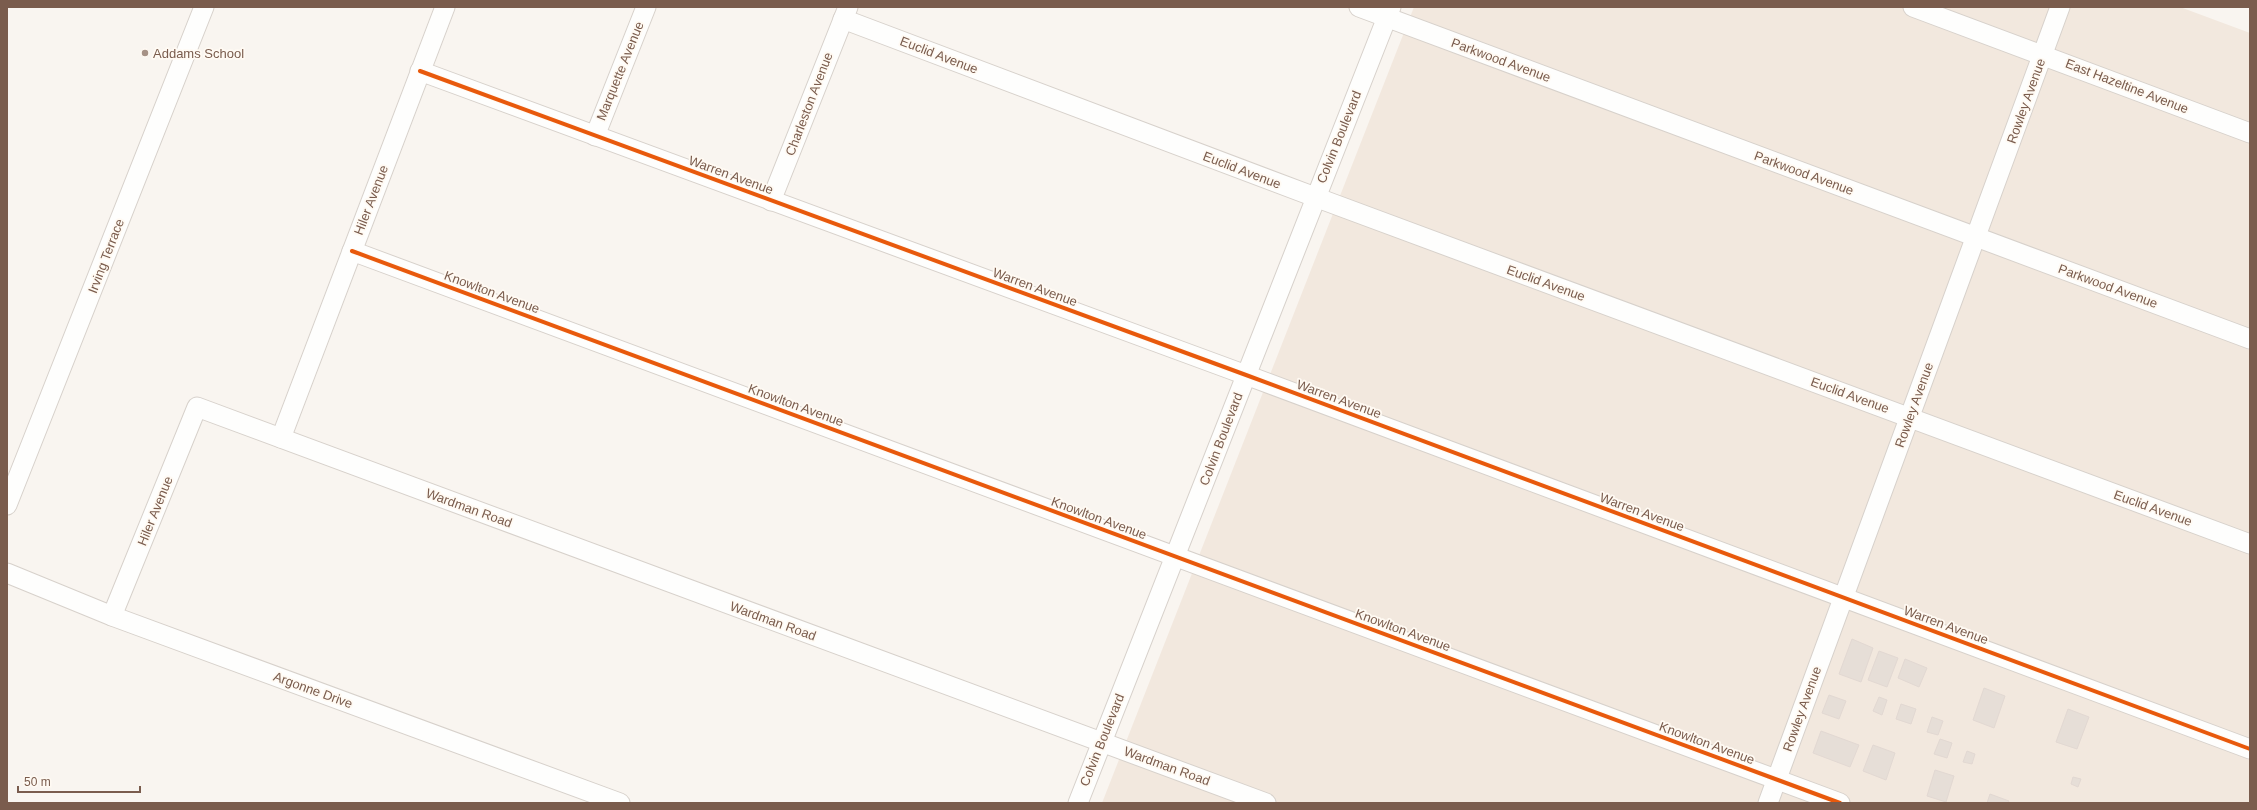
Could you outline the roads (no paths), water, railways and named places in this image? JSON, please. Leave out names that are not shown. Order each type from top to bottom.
[{"type":"street","name":"Irving Terrace","points":[[7,506],[204,7]]},
{"type":"street","name":"Hiler Avenue","points":[[281,438],[445,7]]},
{"type":"street","name":"Marquette Avenue","points":[[595,136],[646,7]]},
{"type":"street","name":"Parkwood Avenue","points":[[1359,7],[1388,12],[1976,238],[2250,339]]},
{"type":"street","name":"East Hazeltine Avenue","points":[[1913,7],[2250,133]]},
{"type":"street","name":"Rowley Avenue","points":[[1768,803],[2060,7]]},
{"type":"street","name":"Colvin Boulevard","points":[[1078,803],[1388,12]]},
{"type":"street","name":"Euclid Avenue","points":[[845,13],[1315,197],[2250,544]]},
{"type":"street","name":"Charleston Avenue","points":[[771,201],[845,13]]},
{"type":"street","name":"Warren Avenue","points":[[420,71],[1246,375],[2250,749]]},
{"type":"street","name":"Knowlton Avenue","points":[[352,251],[1840,803]]},
{"type":"street","name":"Hiler Avenue","points":[[112,616],[198,407]]},
{"type":"street","name":"Wardman Road","points":[[198,407],[1266,803]]},
{"type":"street","name":"Argonne Drive","points":[[7,573],[112,616],[620,803]]},
{"type":"place","name":"Addams School","points":[[145,53]]}]
